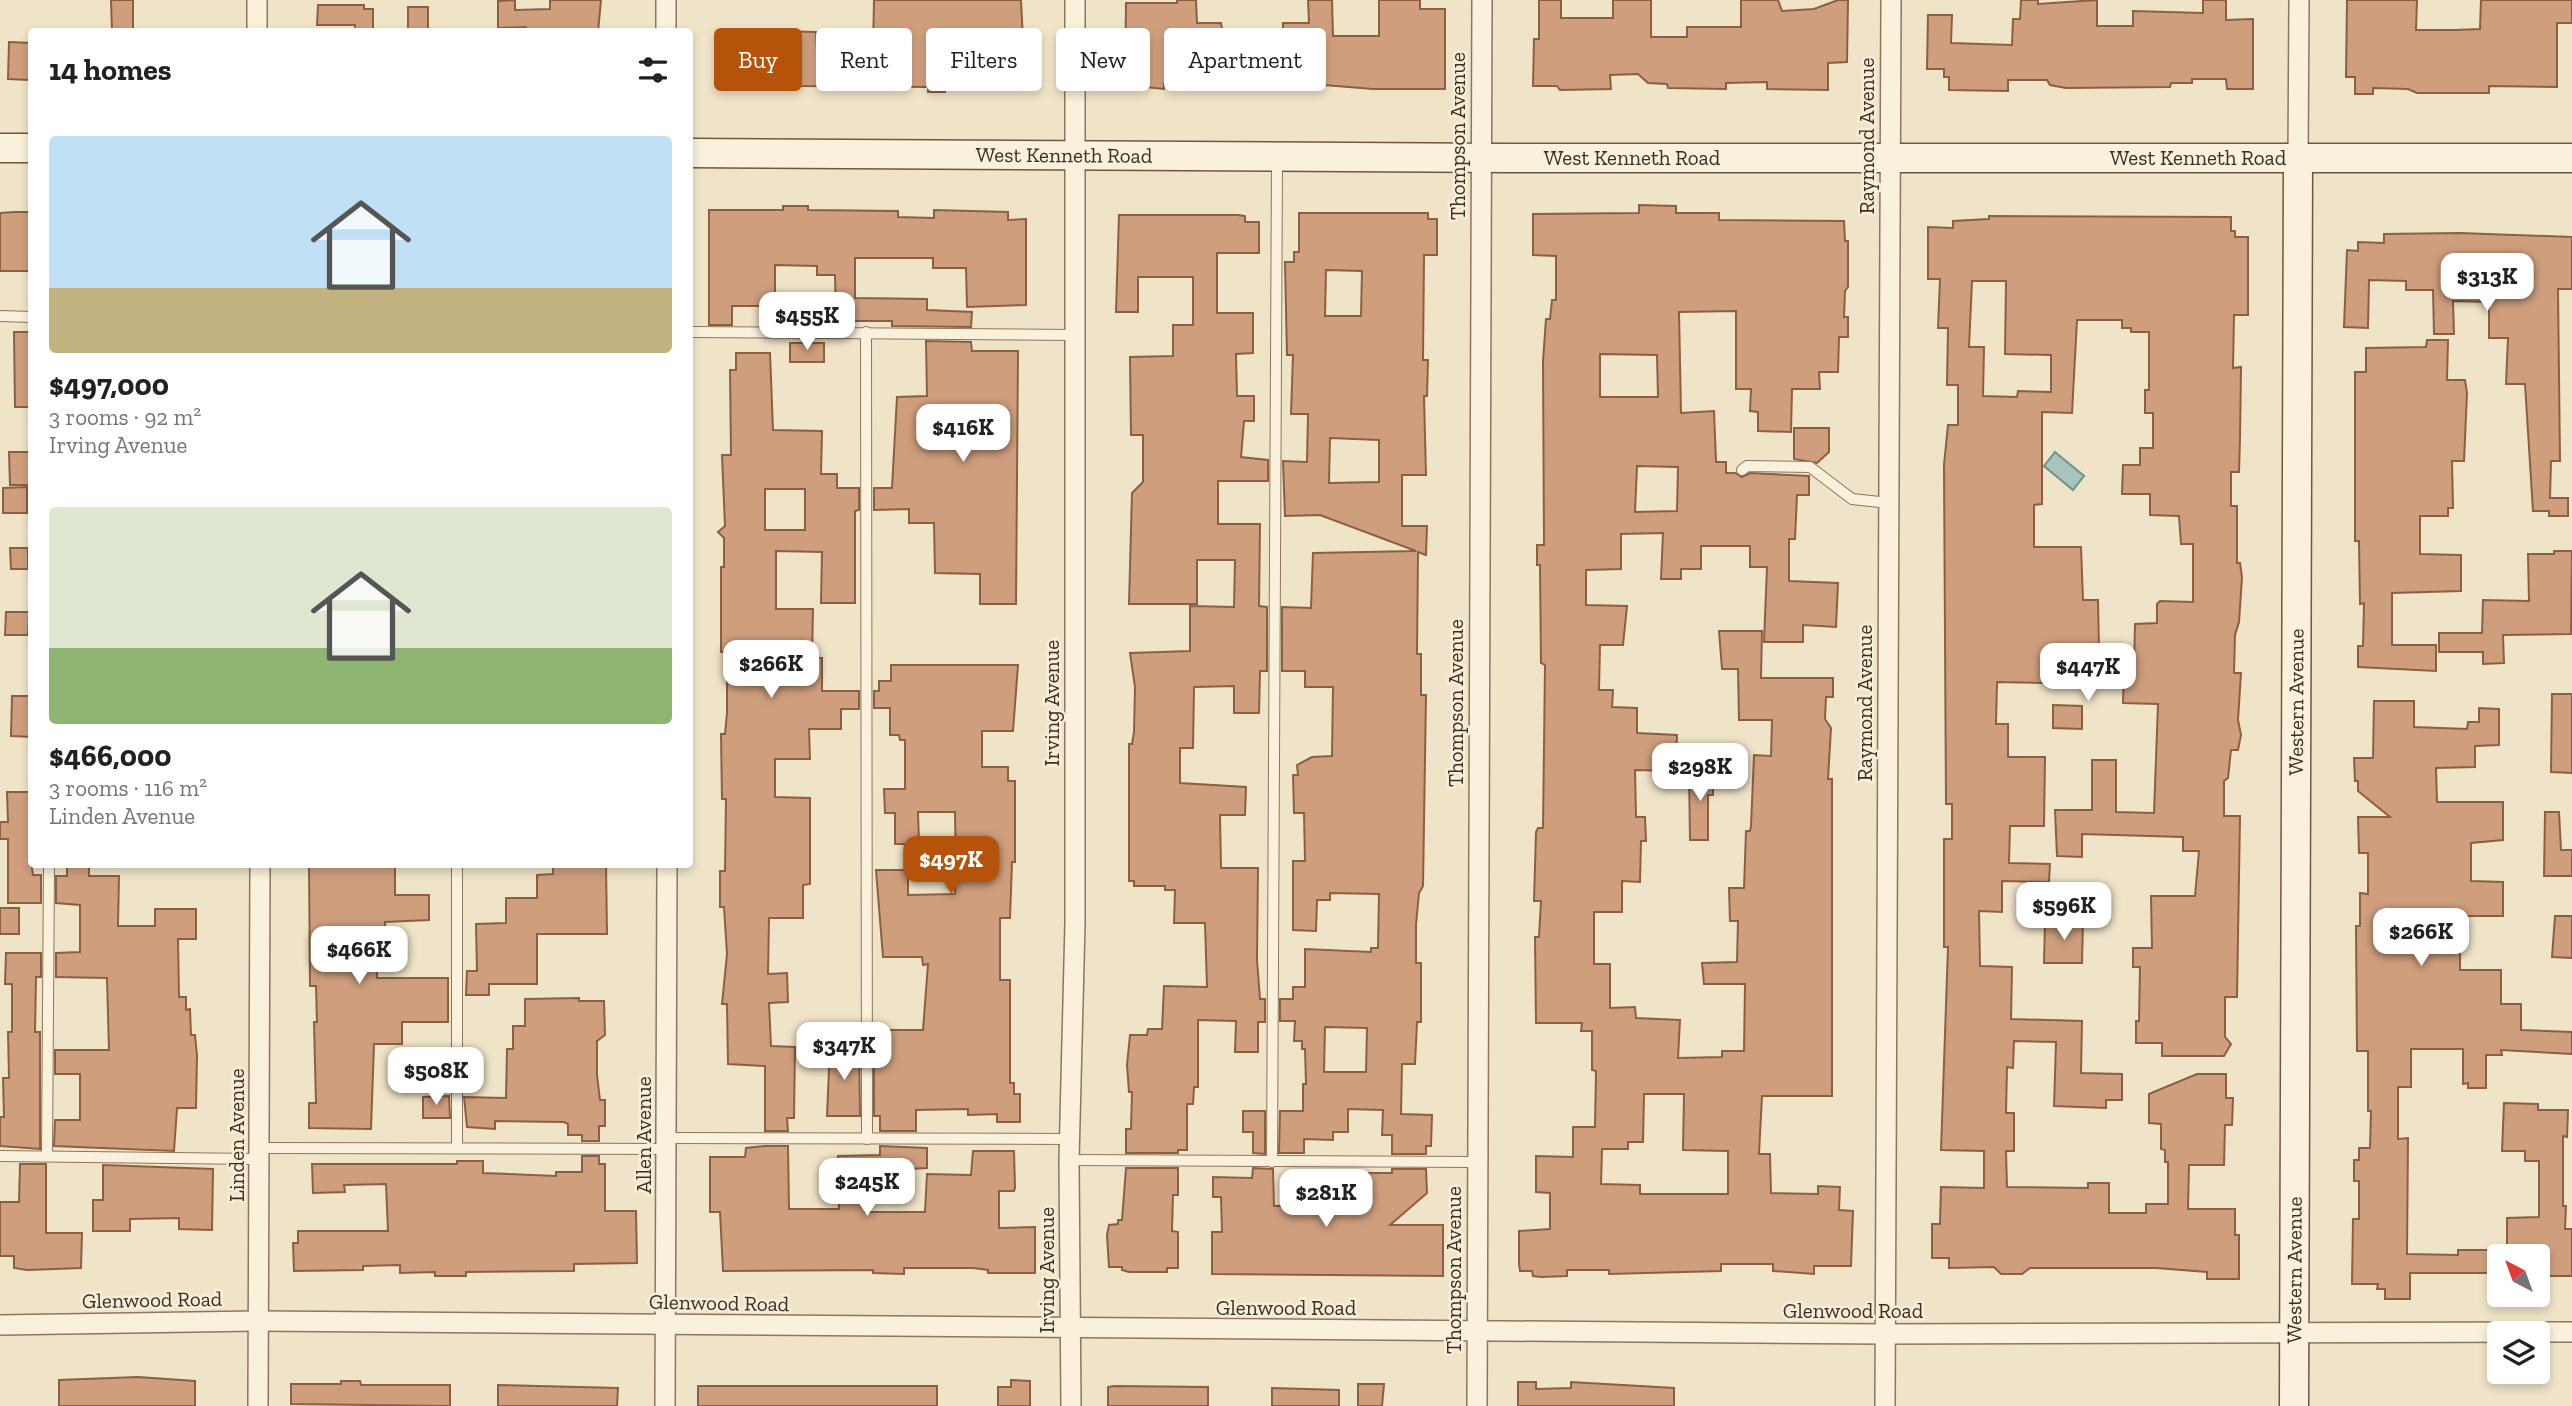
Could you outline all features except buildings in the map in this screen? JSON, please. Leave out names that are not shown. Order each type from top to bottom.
[{"type":"street","points":[[257,0],[257,28]]},
{"type":"street","points":[[666,0],[666,28]]},
{"type":"street","name":"Irving Avenue","points":[[1071,1406],[1069,1160],[1074,923],[1075,0]]},
{"type":"street","name":"Thompson Avenue","points":[[1477,1406],[1482,0]]},
{"type":"street","name":"Raymond Avenue","points":[[1885,1406],[1891,0]]},
{"type":"street","name":"Western Avenue","points":[[2294,1406],[2299,0]]},
{"type":"street","points":[[0,148],[28,148]]},
{"type":"street","name":"West Kenneth Road","points":[[693,153],[1481,158],[2572,158]]},
{"type":"street","name":"Linden Avenue","points":[[258,1406],[260,868]]},
{"type":"street","name":"Allen Avenue","points":[[666,1406],[667,868]]},
{"type":"street","name":"Glenwood Road","points":[[0,1325],[259,1321],[1885,1335],[2572,1332]]},
{"type":"lane","points":[[1272,1162],[1277,156]]},
{"type":"lane","points":[[0,316],[28,317]]},
{"type":"lane","points":[[693,332],[1074,335]]},
{"type":"lane","points":[[866,332],[867,1139]]},
{"type":"lane","points":[[1742,470],[1747,466],[1810,467],[1852,499],[1889,503]]},
{"type":"lane","points":[[47,1155],[49,868]]},
{"type":"lane","points":[[457,868],[457,1148]]},
{"type":"lane","points":[[0,1156],[260,1154],[867,1139],[1070,1139]]},
{"type":"lane","points":[[1069,1160],[1476,1162]]},
{"type":"water","points":[[2055,452],[2084,476],[2073,490],[2044,466]]}]
